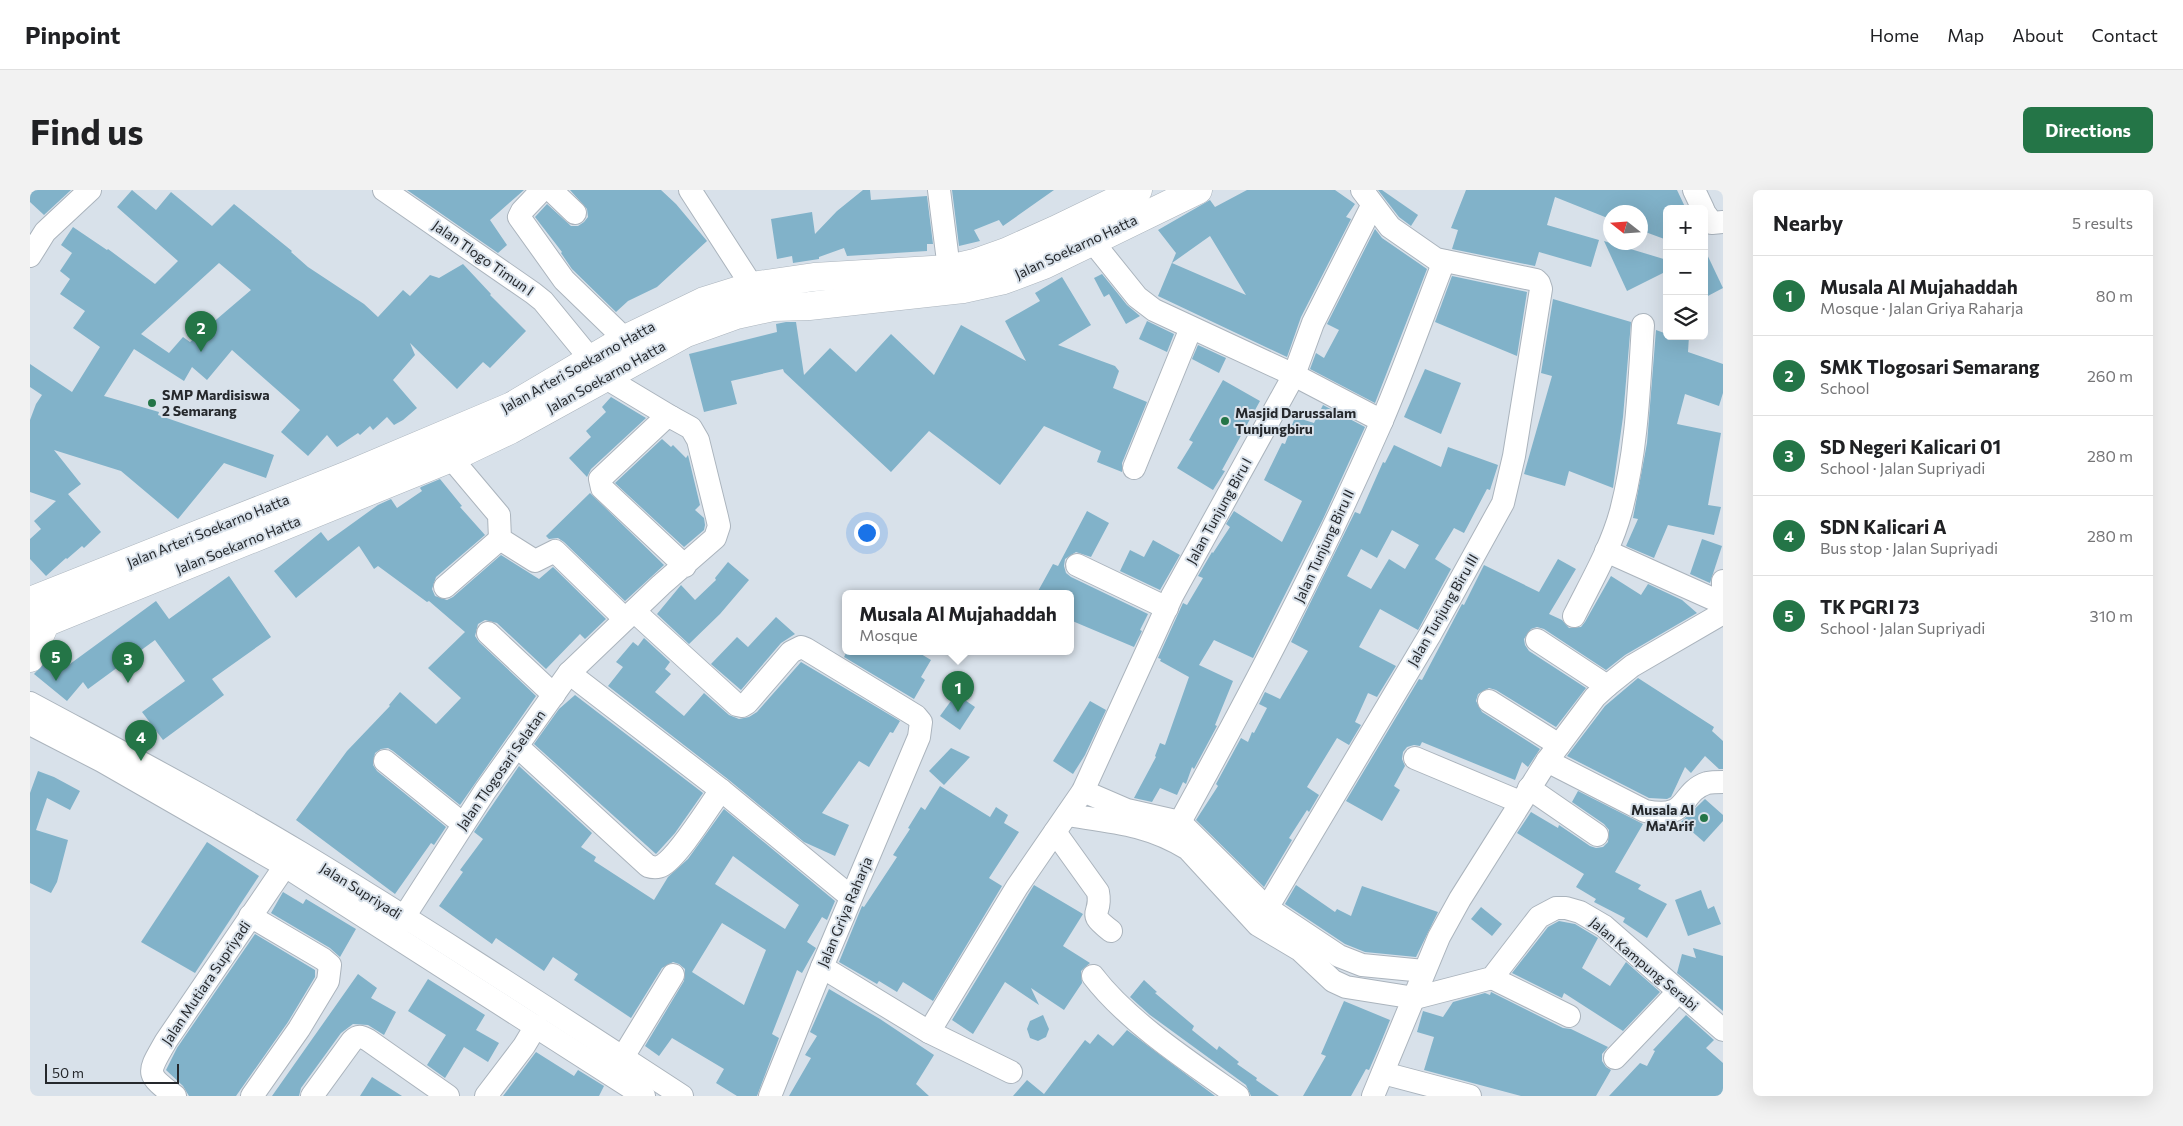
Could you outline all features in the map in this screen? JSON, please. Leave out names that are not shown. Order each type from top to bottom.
[{"type":"main road","name":"Jalan Arteri Soekarno Hatta","points":[[30,601],[441,438],[598,369],[625,339],[704,301],[752,286],[814,277],[949,269],[1006,252],[1138,190]]},
{"type":"main road","name":"Jalan Soekarno Hatta","points":[[38,626],[451,458],[598,369],[686,333],[736,315],[773,307],[809,306],[963,289],[1004,280],[1044,264],[1198,190]]},
{"type":"main road","points":[[30,658],[38,626]]},
{"type":"street","points":[[30,256],[37,226],[90,190]]},
{"type":"street","name":"Jalan Tlogo Timun I","points":[[384,190],[533,293],[543,301],[598,369],[671,418],[690,428],[698,440],[719,526],[717,534]]},
{"type":"street","points":[[542,190],[522,210],[519,217],[564,280],[625,339]]},
{"type":"street","points":[[551,190],[575,213]]},
{"type":"street","points":[[690,190],[752,286]]},
{"type":"street","points":[[939,190],[949,269]]},
{"type":"street","points":[[1694,190],[1702,205]]},
{"type":"street","points":[[1367,198],[1390,227],[1436,258],[1444,261]]},
{"type":"street","name":"Jalan Tunjung Biru I","points":[[929,1032],[1017,887],[1083,792],[1167,608],[1294,375],[1313,323],[1367,198]]},
{"type":"street","points":[[1708,216],[1712,223],[1723,222]]},
{"type":"street","points":[[1092,241],[1137,297],[1154,310],[1294,375],[1382,421]]},
{"type":"street","name":"Jalan Tunjung Biru III","points":[[1268,908],[1431,633],[1503,503],[1514,456],[1541,290],[1539,282],[1536,280],[1444,261]]},
{"type":"street","name":"Jalan Tunjung Biru II","points":[[1180,822],[1254,687],[1310,577],[1382,421],[1444,261]]},
{"type":"street","points":[[1574,616],[1606,551],[1620,513],[1632,465],[1643,325]]},
{"type":"street","points":[[1134,468],[1192,328]]},
{"type":"street","points":[[671,418],[664,419],[600,479],[599,483],[602,488],[685,566]]},
{"type":"street","points":[[451,458],[499,516],[500,539]]},
{"type":"street","name":"Jalan Tlogosari Selatan","points":[[398,925],[463,824],[569,673],[717,534]]},
{"type":"street","points":[[445,588],[500,539]]},
{"type":"street","points":[[500,539],[535,561],[555,551],[630,615]]},
{"type":"street","points":[[1606,551],[1723,603],[1723,581]]},
{"type":"street","points":[[1077,565],[1167,608]]},
{"type":"street","points":[[1373,1096],[1415,998],[1424,971],[1447,922],[1524,795],[1553,753],[1595,697],[1607,686],[1632,666],[1723,613]]},
{"type":"street","name":"Jalan Griya Raharja","points":[[630,615],[737,705],[742,706],[747,703],[792,652],[801,648],[806,649],[916,716],[920,722],[921,730],[770,1096]]},
{"type":"street","points":[[488,633],[554,695]]},
{"type":"street","points":[[1536,640],[1607,686]]},
{"type":"street","points":[[569,673],[721,790],[851,897]]},
{"type":"street","points":[[1489,701],[1553,753],[1645,811],[1662,814],[1678,809],[1698,788],[1708,783],[1723,782]]},
{"type":"street","name":"Jalan Supriyadi","points":[[30,703],[106,754],[285,866],[398,925],[618,1066],[644,1096]]},
{"type":"street","name":"Jalan Supriyadi","points":[[30,724],[106,754],[300,853],[536,1026],[682,1096]]},
{"type":"street","points":[[517,746],[648,866],[653,868],[665,864],[689,835],[721,790]]},
{"type":"street","points":[[1415,758],[1524,795],[1597,835]]},
{"type":"street","points":[[385,761],[463,824]]},
{"type":"street","points":[[1083,792],[1127,810],[1180,822],[1268,908],[1339,956],[1362,965],[1424,971]]},
{"type":"street","points":[[1061,823],[1098,892],[1100,900],[1095,915],[1097,920],[1111,931]]},
{"type":"street","points":[[1061,823],[1151,830],[1175,841],[1188,849],[1258,925],[1300,950],[1333,981],[1361,990],[1415,998],[1492,978],[1569,1016]]},
{"type":"street","name":"Jalan Mutiara Supriyadi","points":[[175,1096],[156,1082],[152,1074],[152,1066],[166,1041],[285,866]]},
{"type":"street","name":"Jalan Kampung Serabi","points":[[1492,978],[1539,917],[1556,908],[1566,908],[1580,912],[1604,926],[1723,1030]]},
{"type":"street","name":"Jalan Mutiara Supriyadi","points":[[250,916],[330,965],[328,981],[299,1029],[252,1096]]},
{"type":"street","points":[[822,968],[929,1032],[1011,1072]]},
{"type":"street","points":[[618,1066],[673,975]]},
{"type":"street","points":[[1093,976],[1106,993],[1172,1048],[1238,1096]]},
{"type":"street","points":[[1615,1058],[1678,992]]},
{"type":"street","points":[[486,1096],[524,1046],[536,1026]]},
{"type":"street","points":[[312,1096],[352,1041],[360,1036],[448,1096]]},
{"type":"street","points":[[1383,1073],[1470,1096]]},
{"type":"building","points":[[30,190],[71,190],[44,215],[30,202]]},
{"type":"building","points":[[132,190],[156,210],[171,192],[212,226],[234,204],[292,251],[308,267],[364,304],[378,317],[403,290],[410,296],[430,275],[439,278],[463,264],[490,295],[526,331],[490,368],[483,362],[457,389],[410,343],[415,355],[393,380],[417,408],[394,425],[387,417],[373,430],[370,426],[360,435],[358,433],[337,447],[327,435],[308,456],[281,432],[300,410],[232,350],[207,380],[192,367],[184,381],[134,349],[104,396],[159,412],[158,415],[274,455],[266,478],[224,463],[178,519],[121,471],[54,450],[81,484],[68,494],[101,532],[84,548],[82,546],[46,576],[30,559],[30,539],[41,529],[34,521],[56,501],[30,492],[30,420],[36,404],[42,395],[30,387],[30,364],[72,392],[100,347],[73,328],[85,311],[60,294],[70,279],[60,271],[72,253],[61,245],[73,227],[108,249],[155,284],[178,261],[117,207]],"holes":[[[219,263],[251,290],[190,342],[183,337],[169,353],[141,334]]]},
{"type":"building","points":[[407,190],[524,190],[490,220],[507,245],[498,253]]},
{"type":"building","points":[[570,190],[661,190],[676,204],[707,241],[657,287],[628,301],[616,312],[572,269],[562,252],[535,217],[547,204],[571,226],[578,226],[584,222],[588,217],[587,209]]},
{"type":"building","points":[[863,190],[870,190],[871,200],[927,196],[933,244],[927,244],[927,251],[847,256],[844,248],[819,257],[819,259],[793,263],[792,256],[777,259],[771,219],[812,212],[815,234],[837,211]]},
{"type":"building","points":[[952,190],[1054,190],[1003,226],[999,220],[974,230],[980,241],[959,246]]},
{"type":"building","points":[[1247,190],[1335,190],[1355,204],[1346,217],[1351,219],[1301,317],[1287,357],[1158,296],[1176,253],[1158,230],[1210,200],[1215,207]],"holes":[[[1210,236],[1246,295],[1172,263]]]},
{"type":"building","points":[[1378,190],[1382,190],[1418,215],[1411,226],[1399,217]]},
{"type":"building","points":[[1466,190],[1677,190],[1684,205],[1663,205],[1663,239],[1648,233],[1648,205],[1603,205],[1603,216],[1555,197],[1547,225],[1599,240],[1591,267],[1539,252],[1535,266],[1452,249],[1458,230],[1451,228]]},
{"type":"building","points":[[1375,229],[1382,238],[1427,269],[1375,403],[1310,369],[1316,353],[1324,358],[1339,330],[1327,324]]},
{"type":"building","points":[[1608,250],[1634,250],[1663,259],[1663,273],[1627,291]]},
{"type":"building","points":[[1708,256],[1723,288],[1708,296]]},
{"type":"building","points":[[1102,274],[1127,305],[1140,316],[1126,324],[1109,294],[1104,297],[1094,278]]},
{"type":"building","points":[[1452,276],[1527,292],[1517,356],[1435,322]]},
{"type":"building","points":[[1062,277],[1091,325],[1058,345],[1115,366],[1119,371],[1113,388],[1147,402],[1122,463],[1122,472],[1097,462],[1101,451],[1044,426],[1000,485],[929,431],[891,472],[783,369],[731,381],[737,404],[704,412],[689,354],[777,332],[776,324],[786,322],[796,322],[804,375],[830,348],[856,372],[891,334],[934,375],[961,325],[1026,361],[1005,321],[1040,301],[1035,293]]},
{"type":"building","points":[[1553,299],[1631,322],[1623,417],[1613,488],[1569,471],[1565,486],[1524,474],[1552,376],[1541,373]]},
{"type":"building","points":[[1147,321],[1174,334],[1167,352],[1139,339]]},
{"type":"building","points":[[1656,330],[1663,333],[1663,340],[1689,340],[1688,352],[1723,364],[1723,393],[1719,406],[1685,394],[1677,424],[1721,433],[1708,505],[1721,507],[1714,535],[1668,525],[1654,558],[1626,546],[1638,519],[1633,518],[1647,443]]},
{"type":"building","points":[[1198,345],[1226,358],[1219,373],[1192,359]]},
{"type":"building","points":[[1425,369],[1461,383],[1441,434],[1404,417]]},
{"type":"building","name":"Masjid Darussalam Tunjungbiru","points":[[1223,380],[1260,401],[1222,470],[1225,471],[1213,490],[1177,468],[1193,442],[1189,440]]},
{"type":"building","points":[[611,397],[646,418],[591,469],[587,477],[569,458],[591,437],[586,431],[606,412],[602,407]]},
{"type":"building","points":[[1323,405],[1365,427],[1323,519],[1253,658],[1214,640],[1199,665],[1233,681],[1215,725],[1217,726],[1194,769],[1192,767],[1186,784],[1183,782],[1177,795],[1160,788],[1152,802],[1134,798],[1156,757],[1160,743],[1165,745],[1189,677],[1160,661],[1161,659],[1158,658],[1183,603],[1187,605],[1203,578],[1198,576],[1230,527],[1226,524],[1234,511],[1282,542],[1302,501],[1264,480],[1282,443],[1285,444],[1295,417],[1314,423]]},
{"type":"building","points":[[662,439],[671,447],[673,445],[686,458],[688,455],[700,505],[695,510],[704,518],[704,530],[684,547],[615,483]]},
{"type":"building","points":[[1394,445],[1441,467],[1448,447],[1498,465],[1490,490],[1487,489],[1464,533],[1454,528],[1435,559],[1451,569],[1418,630],[1380,609],[1359,647],[1396,666],[1377,697],[1368,693],[1355,722],[1361,725],[1349,745],[1337,738],[1307,787],[1319,795],[1309,812],[1307,810],[1289,838],[1292,840],[1264,887],[1196,820],[1218,786],[1216,784],[1241,738],[1248,742],[1252,732],[1254,733],[1267,708],[1259,704],[1265,692],[1280,699],[1308,651],[1291,642],[1355,512],[1360,514],[1383,462],[1385,463]],"holes":[[[1392,530],[1419,545],[1405,569],[1389,559],[1371,589],[1347,576],[1361,549],[1377,558]]]},
{"type":"building","points":[[440,479],[462,506],[460,507],[485,535],[436,577],[432,589],[435,596],[447,600],[453,597],[501,555],[539,579],[553,567],[606,619],[585,639],[580,634],[546,669],[497,623],[485,620],[478,624],[475,636],[479,642],[536,696],[460,805],[393,751],[388,748],[381,749],[375,753],[373,765],[377,771],[446,827],[434,845],[431,843],[395,894],[296,820],[347,751],[390,706],[400,692],[436,724],[461,698],[428,668],[465,632],[429,601],[427,602],[378,566],[374,569],[359,546],[296,598],[274,571],[321,532],[328,541],[378,505],[391,499],[397,508],[422,491],[421,487]]},
{"type":"building","points":[[590,493],[664,565],[625,601],[564,542],[558,538],[549,539],[546,536]]},
{"type":"building","points":[[1087,511],[1109,523],[1091,557],[1076,552],[1065,559],[1064,566],[1066,573],[1071,577],[1148,614],[1134,647],[1074,622],[1074,590],[1039,590],[1053,564],[1058,566]]},
{"type":"building","points":[[1702,539],[1722,546],[1710,583],[1690,574]]},
{"type":"building","points":[[1153,540],[1180,555],[1160,590],[1120,571],[1130,550],[1144,557]]},
{"type":"building","points":[[1558,559],[1576,569],[1549,614],[1562,620],[1569,628],[1581,627],[1611,576],[1641,595],[1648,584],[1682,600],[1697,613],[1625,655],[1606,670],[1544,629],[1537,627],[1531,629],[1524,639],[1529,651],[1586,688],[1556,727],[1496,690],[1489,688],[1478,694],[1476,701],[1482,712],[1540,749],[1528,767],[1522,762],[1515,780],[1422,742],[1420,746],[1407,747],[1403,752],[1402,759],[1405,766],[1394,786],[1400,790],[1382,821],[1346,801],[1419,679],[1422,680],[1484,565],[1539,592]]},
{"type":"building","points":[[728,562],[749,580],[720,614],[689,644],[657,614],[681,585],[695,600],[716,580],[715,578]]},
{"type":"building","points":[[229,576],[271,637],[212,679],[224,695],[163,740],[142,712],[185,681],[155,640],[88,689],[83,682],[67,701],[34,674],[46,661],[59,672],[156,601],[169,619]]},
{"type":"building","points":[[776,617],[795,634],[781,643],[741,690],[711,664],[737,637],[748,647]]},
{"type":"building","points":[[644,638],[670,662],[665,669],[671,674],[655,692],[684,716],[704,693],[729,715],[739,719],[749,717],[757,712],[801,662],[900,721],[893,733],[890,732],[869,767],[859,761],[822,813],[849,825],[835,856],[804,842],[729,780],[608,686],[623,667],[616,662],[633,642],[638,646]]},
{"type":"building","points":[[845,655],[923,655],[931,660],[921,677],[925,680],[914,699],[844,657]]},
{"type":"building","points":[[1638,678],[1714,727],[1712,731],[1723,741],[1723,769],[1719,769],[1705,756],[1691,773],[1685,767],[1671,797],[1667,799],[1649,798],[1567,756],[1605,706]]},
{"type":"building","points":[[956,694],[975,707],[960,730],[940,716]]},
{"type":"building","points":[[575,695],[703,793],[675,833],[656,854],[534,744],[559,709]]},
{"type":"building","points":[[1090,701],[1106,710],[1085,755],[1073,774],[1053,761]]},
{"type":"building","points":[[951,748],[970,757],[944,785],[929,771]]},
{"type":"building","points":[[519,766],[592,833],[581,847],[596,857],[594,861],[654,900],[668,877],[688,859],[724,809],[835,901],[827,920],[822,917],[807,942],[816,948],[802,973],[797,970],[772,1034],[779,1038],[757,1096],[737,1096],[716,1083],[724,1069],[672,1038],[659,1056],[645,1046],[684,981],[685,969],[679,964],[673,962],[662,968],[631,1018],[574,980],[578,974],[553,957],[544,971],[496,938],[492,944],[439,906],[463,872],[460,870],[483,839],[474,832]],"holes":[[[733,856],[799,905],[785,929],[715,884]],[[722,923],[766,950],[744,1005],[692,972]]]},
{"type":"building","points":[[38,771],[80,791],[70,810],[47,798],[36,830],[68,840],[57,882],[51,893],[30,883],[30,793]]},
{"type":"building","points":[[940,786],[990,817],[996,807],[1008,815],[1004,823],[1019,832],[989,878],[1002,886],[933,1001],[903,982],[897,992],[879,981],[877,984],[839,962],[862,906],[864,907],[897,857],[893,855],[910,829],[908,828],[921,807],[925,810]]},
{"type":"building","points":[[1578,791],[1643,824],[1615,872],[1641,885],[1638,889],[1667,904],[1647,938],[1623,922],[1625,918],[1594,902],[1596,899],[1576,887],[1584,874],[1517,833],[1531,812],[1558,828],[1559,825],[1590,846],[1596,848],[1603,847],[1608,842],[1609,830],[1604,824],[1572,802]]},
{"type":"building","name":"Musala Al Ma'Arif","points":[[1705,799],[1723,815],[1723,821],[1704,842],[1681,822]]},
{"type":"building","points":[[207,842],[259,876],[195,973],[141,942]]},
{"type":"building","points":[[1034,885],[1083,914],[1063,946],[1090,963],[1081,971],[1082,983],[1064,1010],[1031,988],[1039,1005],[1005,982],[973,1034],[952,1020]]},
{"type":"building","points":[[1296,885],[1335,912],[1337,909],[1351,916],[1362,886],[1438,912],[1416,957],[1365,952],[1345,944],[1285,904]]},
{"type":"building","points":[[1701,890],[1708,909],[1714,906],[1721,924],[1688,936],[1675,900]]},
{"type":"building","points":[[283,892],[303,904],[306,899],[356,929],[340,957],[330,948],[271,913]]},
{"type":"building","points":[[1481,907],[1502,924],[1492,936],[1471,919]]},
{"type":"building","points":[[1559,921],[1575,924],[1598,938],[1582,968],[1610,986],[1626,962],[1660,992],[1623,1031],[1564,993],[1562,998],[1512,973],[1548,927]]},
{"type":"building","points":[[255,934],[315,970],[315,977],[288,1022],[236,1096],[189,1096],[183,1086],[166,1070],[177,1048]]},
{"type":"building","points":[[1693,948],[1723,956],[1723,1011],[1677,973],[1682,954],[1696,958]]},
{"type":"building","points":[[358,974],[377,988],[371,998],[396,1012],[384,1035],[368,1025],[353,1024],[341,1033],[301,1088],[299,1096],[272,1096]]},
{"type":"building","points":[[428,979],[485,1015],[476,1030],[499,1043],[488,1062],[464,1047],[445,1078],[427,1065],[446,1035],[408,1011]]},
{"type":"building","points":[[1144,980],[1157,992],[1155,993],[1194,1026],[1192,1030],[1217,1050],[1219,1046],[1239,1062],[1237,1064],[1257,1078],[1256,1080],[1279,1096],[1251,1096],[1246,1085],[1150,1015],[1130,997]]},
{"type":"building","points":[[829,989],[880,1019],[934,1055],[916,1084],[929,1096],[789,1096],[811,1058],[805,1055],[817,1036],[810,1032]]},
{"type":"building","points":[[1491,992],[1563,1028],[1571,1029],[1608,1047],[1602,1054],[1602,1061],[1611,1070],[1596,1096],[1521,1096],[1424,1070],[1434,1037],[1417,1032],[1423,1011],[1443,1017],[1453,1002],[1485,993],[1490,995]]},
{"type":"building","points":[[1344,1001],[1390,1020],[1379,1047],[1369,1070],[1366,1069],[1351,1096],[1303,1096],[1326,1056],[1321,1054]]},
{"type":"building","points":[[1043,1015],[1049,1029],[1046,1037],[1038,1041],[1030,1038],[1027,1029],[1030,1021]]},
{"type":"building","points":[[1686,1015],[1714,1040],[1706,1048],[1723,1063],[1723,1096],[1609,1096],[1640,1063],[1647,1066],[1655,1051],[1653,1050]]},
{"type":"building","points":[[1127,1030],[1215,1096],[1013,1096],[1027,1080],[1044,1094],[1085,1040],[1090,1044],[1098,1034],[1113,1046]]},
{"type":"building","points":[[536,1052],[574,1076],[578,1070],[604,1086],[599,1096],[503,1096]]},
{"type":"building","points":[[372,1077],[402,1096],[360,1096]]},
{"type":"place","name":"SMK Tlogosari Semarang","points":[[201,352]]},
{"type":"place","name":"SMP Mardisiswa 2 Semarang","points":[[152,403]]},
{"type":"place","name":"Masjid Darussalam Tunjungbiru","points":[[1225,421]]},
{"type":"place","name":"TK PGRI 73","points":[[56,681]]},
{"type":"place","name":"SD Negeri Kalicari 01","points":[[128,683]]},
{"type":"place","name":"Musala Al Mujahaddah","points":[[958,712]]},
{"type":"place","name":"SDN Kalicari A","points":[[141,761]]},
{"type":"place","name":"Musala Al Ma'Arif","points":[[1704,818]]}]
